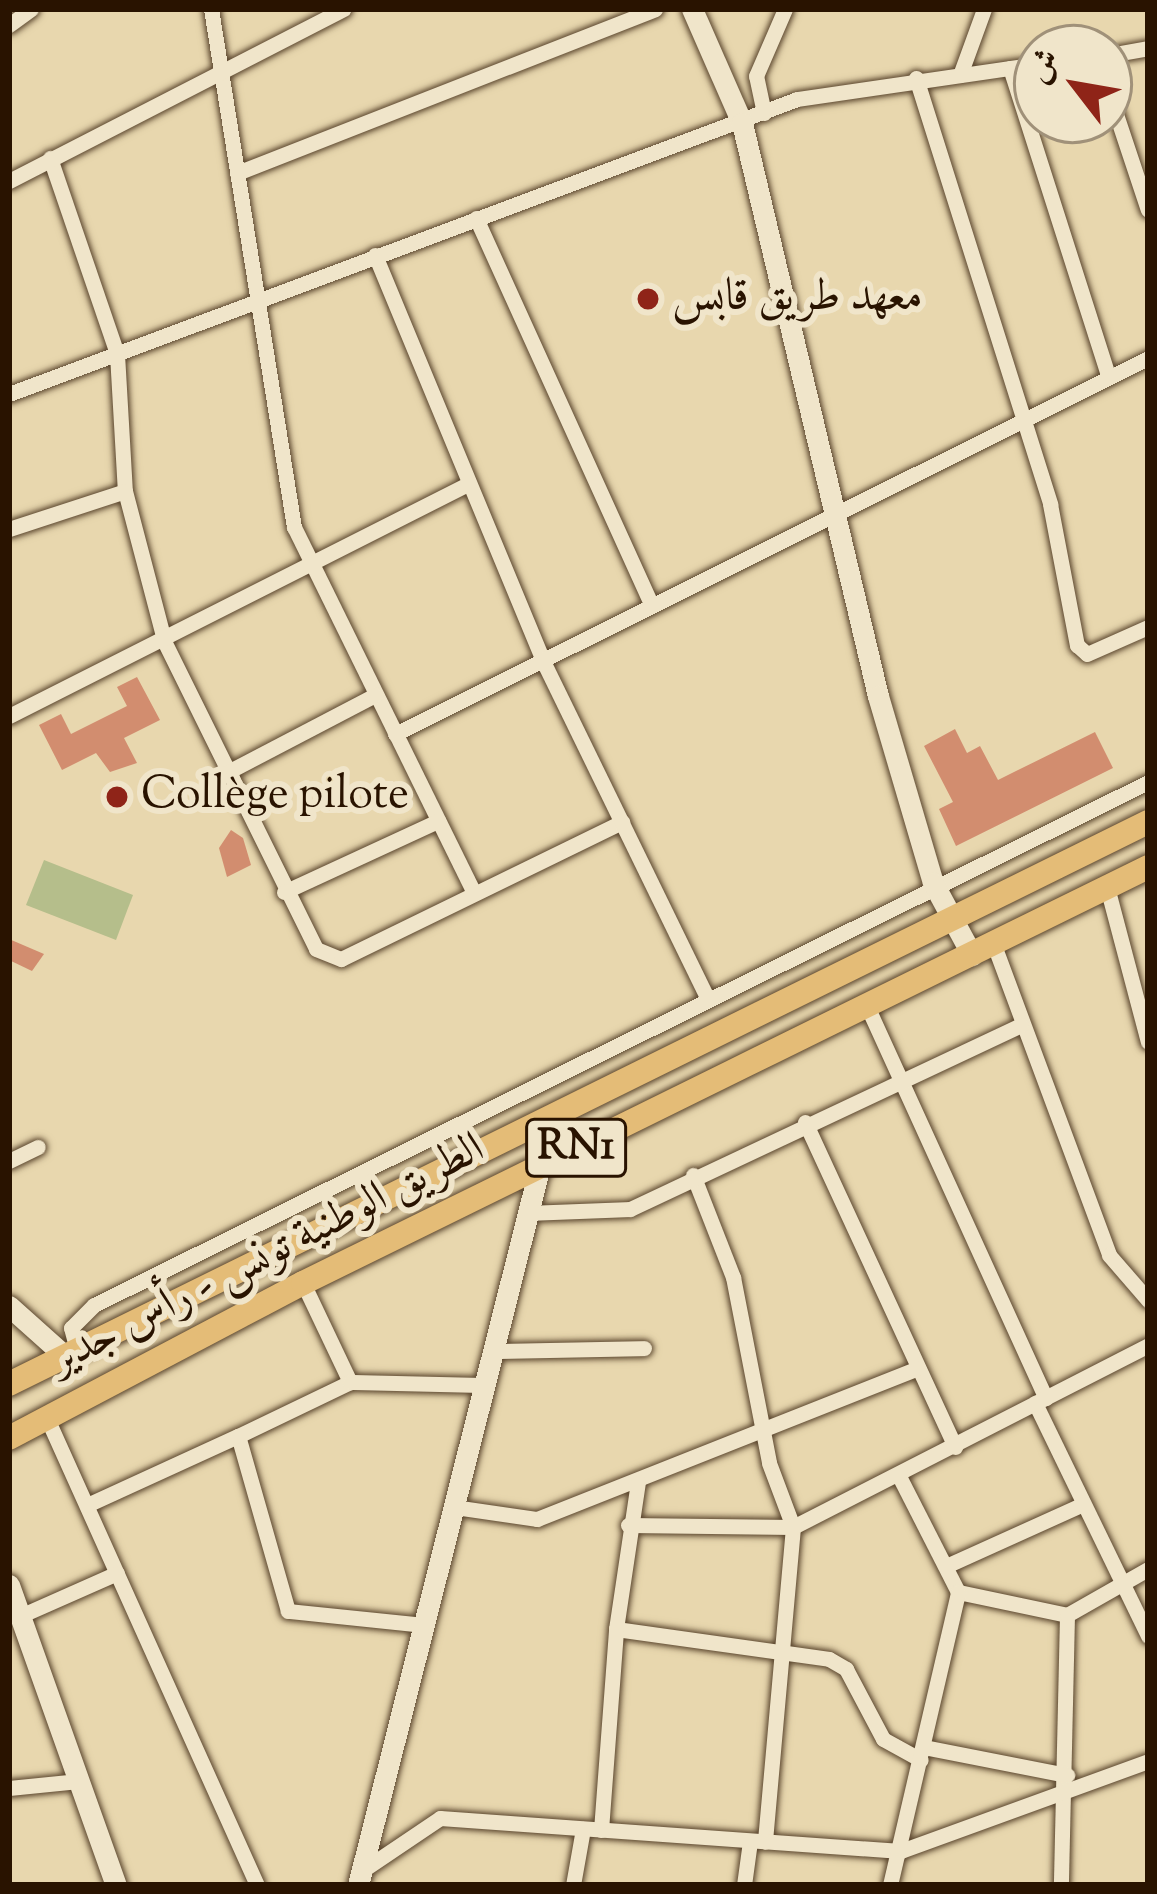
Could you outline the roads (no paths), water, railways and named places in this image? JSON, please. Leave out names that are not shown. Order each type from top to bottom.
[{"type":"main road","name":"الطريق الوطنية تونس - رأس جدير","points":[[11,1376],[71,1353],[1148,822]]},
{"type":"main road","name":"الطريق الوطنية تونس - رأس جدير","points":[[9,1438],[303,1283],[1148,867]]},
{"type":"street","points":[[9,25],[31,9]]},
{"type":"street","points":[[212,9],[254,303],[294,527],[472,890]]},
{"type":"street","points":[[9,181],[343,9]]},
{"type":"street","points":[[237,173],[655,9]]},
{"type":"street","points":[[692,9],[742,123],[878,696],[933,883],[983,950],[1021,1025],[1124,1276],[1148,1300]]},
{"type":"street","points":[[764,112],[756,76],[785,9]]},
{"type":"street","points":[[960,75],[984,9]]},
{"type":"street","points":[[1010,68],[1108,376]]},
{"type":"street","points":[[9,394],[764,112],[830,91],[1013,68]]},
{"type":"street","points":[[916,78],[1050,504],[1077,645],[1087,654],[1148,627]]},
{"type":"street","points":[[1126,144],[1148,210]]},
{"type":"street","points":[[50,158],[117,355],[124,491],[165,643],[307,938],[326,959],[341,959],[472,890],[622,822]]},
{"type":"street","points":[[476,218],[651,604]]},
{"type":"street","points":[[375,256],[464,486],[708,999]]},
{"type":"street","points":[[395,734],[1023,416],[1148,358]]},
{"type":"street","points":[[9,716],[165,643],[464,486]]},
{"type":"street","points":[[9,530],[124,491]]},
{"type":"street","points":[[226,773],[375,694]]},
{"type":"street","points":[[71,1353],[71,1328],[94,1305],[933,883],[1148,782]]},
{"type":"street","points":[[284,892],[438,820]]},
{"type":"street","points":[[1108,887],[1148,1042]]},
{"type":"street","points":[[867,1006],[895,1080],[1083,1504],[1148,1636]]},
{"type":"street","points":[[528,1214],[605,1215],[1021,1025]]},
{"type":"street","points":[[805,1123],[955,1447]]},
{"type":"street","points":[[9,1161],[38,1148]]},
{"type":"street","points":[[359,1878],[540,1166]]},
{"type":"street","points":[[693,1175],[733,1277],[774,1481],[793,1527],[758,1841],[745,1885]]},
{"type":"street","points":[[1124,1276],[1148,1269]]},
{"type":"street","points":[[303,1283],[350,1382]]},
{"type":"street","points":[[9,1306],[71,1353]]},
{"type":"street","points":[[628,1525],[793,1527],[900,1478],[1148,1345]]},
{"type":"street","points":[[493,1352],[644,1348]]},
{"type":"street","points":[[454,1507],[537,1519],[918,1368]]},
{"type":"street","points":[[87,1505],[350,1382],[484,1385]]},
{"type":"street","points":[[46,1416],[257,1885]]},
{"type":"street","points":[[238,1436],[288,1611],[424,1625]]},
{"type":"street","points":[[890,1885],[958,1592],[900,1478]]},
{"type":"street","points":[[601,1830],[616,1629],[638,1482]]},
{"type":"street","points":[[946,1566],[1083,1504]]},
{"type":"street","points":[[958,1592],[1067,1615],[1148,1569]]},
{"type":"street","points":[[20,1616],[117,1573]]},
{"type":"street","points":[[10,1589],[116,1885]]},
{"type":"street","points":[[1061,1885],[1067,1615]]},
{"type":"street","points":[[616,1629],[782,1649],[846,1669],[883,1739],[922,1753],[1067,1775]]},
{"type":"street","points":[[359,1878],[440,1818],[901,1851],[1148,1761]]},
{"type":"street","points":[[9,1788],[79,1781]]},
{"type":"street","points":[[573,1885],[583,1829]]},
{"type":"place","name":"معهد طريق قابس","points":[[648,299]]},
{"type":"place","name":"Collège pilote","points":[[117,797]]}]
